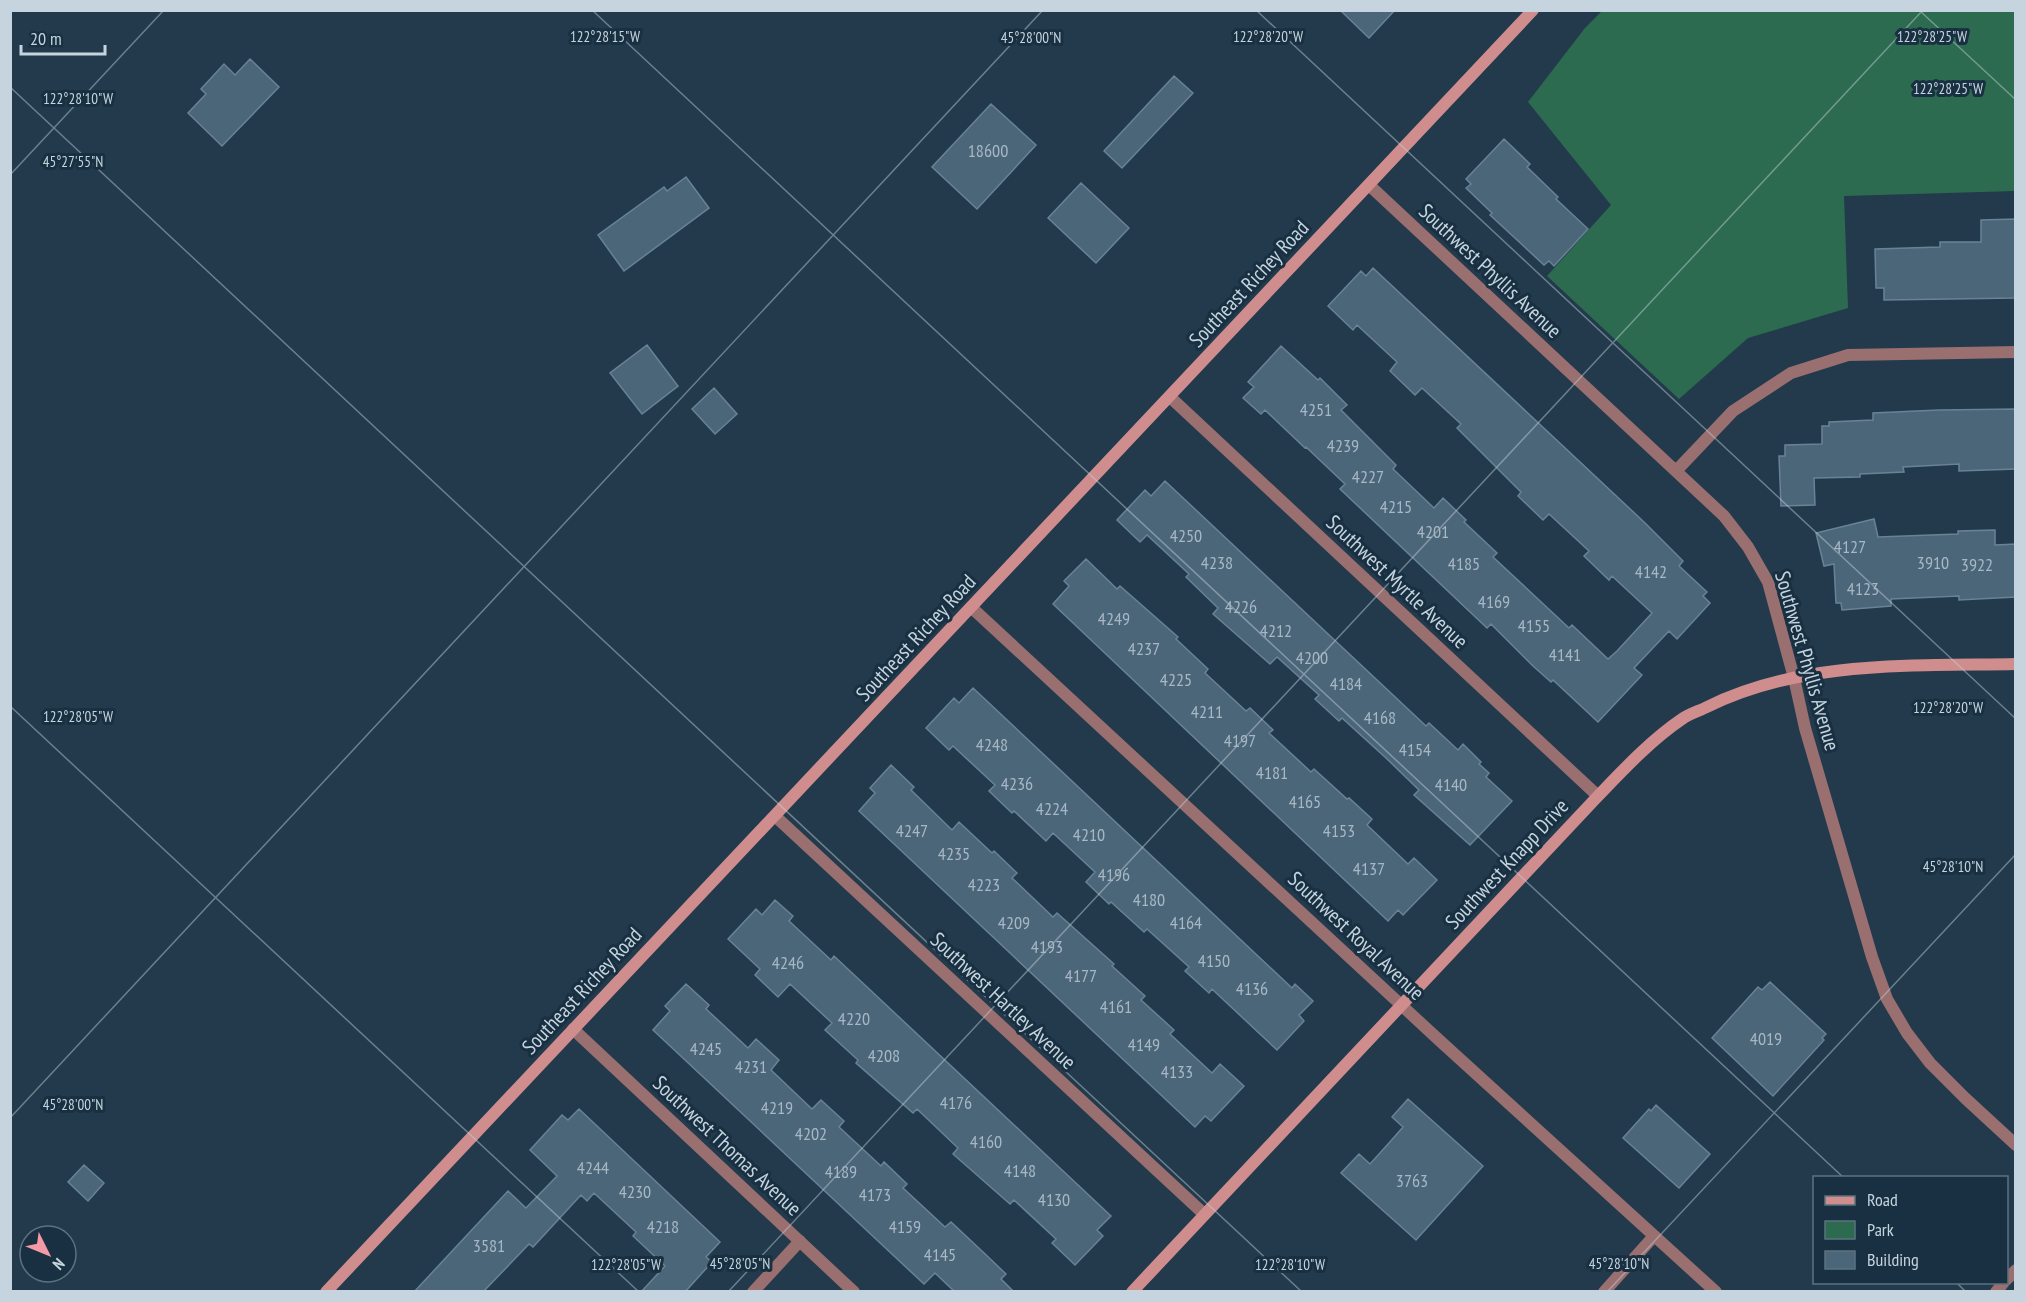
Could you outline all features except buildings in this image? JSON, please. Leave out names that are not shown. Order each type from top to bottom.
[{"type":"main road","name":"Southeast Richey Road","points":[[326,1292],[1533,10]]},
{"type":"main road","name":"Southwest Knapp Drive","points":[[1132,1292],[1598,796],[1639,755],[1683,719],[1732,694],[1794,678],[1871,667],[2016,664]]},
{"type":"street","name":"Southwest Phyllis Avenue","points":[[1369,185],[1724,516],[1753,556],[1768,582],[1808,740],[1872,957],[1887,999],[1907,1032],[1930,1063],[2016,1145]]},
{"type":"street","points":[[1676,471],[1733,411],[1791,373],[1848,355],[2016,352]]},
{"type":"street","name":"Southwest Myrtle Avenue","points":[[1170,397],[1598,796]]},
{"type":"street","name":"Southwest Royal Avenue","points":[[971,607],[1401,1005],[1716,1292]]},
{"type":"street","name":"Southwest Hartley Avenue","points":[[775,816],[1204,1214]]},
{"type":"street","name":"Southwest Thomas Avenue","points":[[573,1029],[854,1292]]},
{"type":"street","points":[[1604,1292],[1654,1236]]},
{"type":"street","points":[[753,1292],[800,1241]]},
{"type":"green space","points":[[1602,11],[2015,11],[2015,191],[1844,196],[1848,308],[1748,338],[1679,399],[1547,276],[1611,205],[1528,102],[1585,28]]}]
